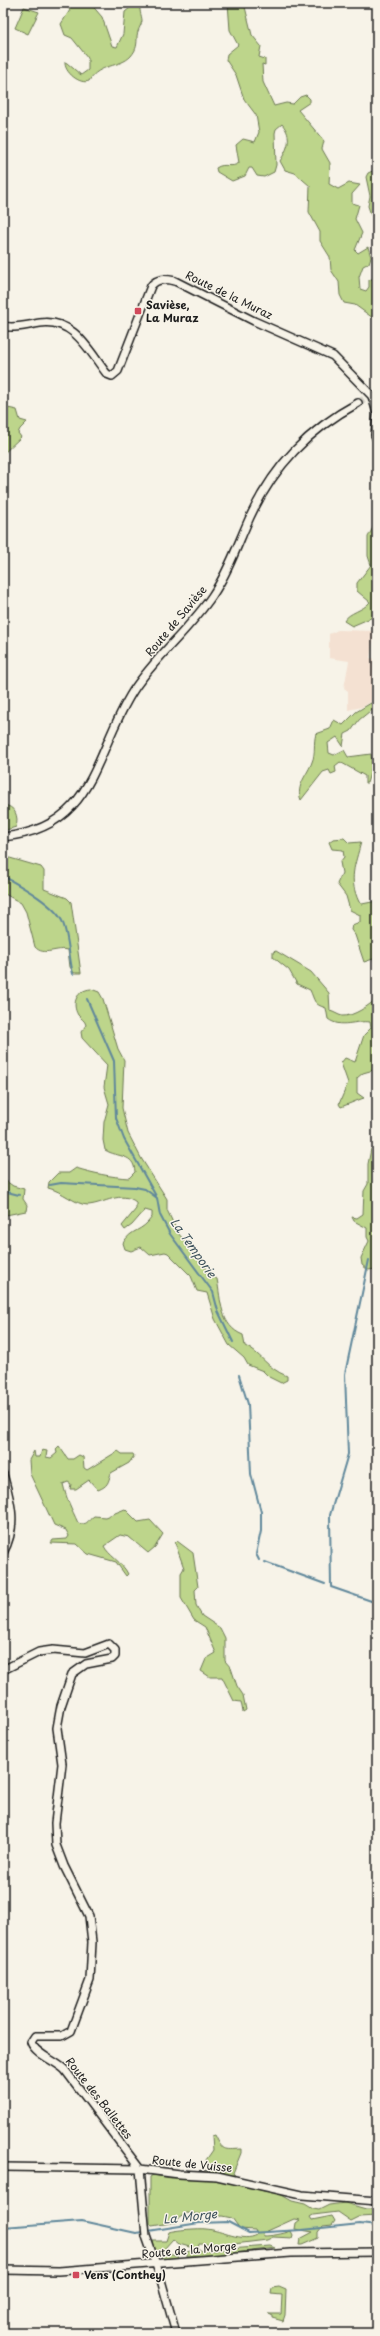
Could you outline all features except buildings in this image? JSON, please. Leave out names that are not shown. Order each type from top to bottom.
[{"type":"street","name":"Route de la Muraz","points":[[3,326],[10,327],[46,322],[64,325],[76,334],[107,374],[112,376],[118,371],[151,286],[157,281],[163,279],[175,281],[249,318],[333,356],[372,396],[377,413]]},
{"type":"street","name":"Route de Savièse","points":[[3,837],[30,832],[49,823],[67,811],[83,793],[96,771],[117,719],[134,691],[201,611],[218,587],[271,477],[289,455],[309,435],[358,403]]},
{"type":"street","points":[[377,416],[375,435],[377,440]]},
{"type":"street","points":[[3,1474],[13,1521],[11,1537],[3,1553]]},
{"type":"street","name":"Route des Ballettes","points":[[3,1670],[27,1656],[45,1650],[85,1653],[109,1644],[115,1650],[115,1656],[112,1659],[86,1664],[72,1674],[61,1706],[57,1728],[62,1764],[54,1835],[58,1855],[89,1916],[92,1942],[90,1980],[71,2031],[62,2036],[35,2036],[30,2042],[33,2046],[57,2062],[65,2070],[140,2169]]},
{"type":"street","name":"Route de Vuisse","points":[[3,2167],[140,2169],[179,2174],[217,2176],[302,2194],[377,2202]]},
{"type":"street","points":[[140,2169],[146,2236],[156,2264],[176,2333]]},
{"type":"street","name":"Route de la Morge","points":[[3,2270],[59,2271],[292,2252],[377,2252]]},
{"type":"shaded area","points":[[338,630],[375,631],[370,658],[377,659],[377,699],[362,707],[348,710],[348,691],[344,688],[349,661],[329,658],[329,634]]},
{"type":"green space","points":[[63,3],[90,3],[102,17],[112,46],[117,47],[123,34],[125,12],[136,3],[141,3],[140,10],[142,21],[137,34],[136,46],[131,56],[126,60],[98,71],[89,81],[81,81],[73,77],[67,70],[65,62],[81,75],[88,70],[88,58],[72,38],[65,35],[61,24],[70,10]]},
{"type":"green space","points":[[228,3],[244,3],[252,35],[261,46],[259,57],[265,59],[265,65],[262,64],[263,82],[274,106],[286,103],[293,104],[300,97],[306,95],[310,99],[310,102],[298,110],[324,141],[322,149],[330,163],[329,184],[338,189],[349,183],[360,185],[352,194],[352,203],[359,205],[355,219],[362,233],[355,250],[358,253],[368,247],[371,257],[369,263],[363,266],[359,277],[360,289],[366,291],[369,287],[369,280],[377,277],[377,318],[373,318],[355,305],[344,303],[340,295],[339,282],[331,270],[330,257],[320,241],[320,232],[309,212],[310,186],[295,173],[285,170],[280,161],[288,142],[287,133],[282,124],[276,129],[275,133],[276,165],[274,172],[264,177],[257,176],[252,168],[249,168],[245,176],[232,181],[217,172],[216,168],[219,166],[236,165],[239,163],[236,145],[243,139],[255,142],[259,132],[256,115],[244,99],[236,75],[226,60],[227,54],[238,45],[230,30]]},
{"type":"green space","points":[[24,7],[39,12],[28,34],[15,28]]},
{"type":"green space","points":[[377,169],[377,242],[375,239],[372,218],[368,206],[370,196],[366,177],[368,173]]},
{"type":"green space","points":[[3,402],[8,408],[17,410],[20,420],[27,422],[18,433],[21,437],[3,454]]},
{"type":"green space","points":[[377,520],[377,623],[373,617],[352,626],[344,621],[346,618],[364,608],[370,602],[357,591],[357,583],[371,565],[368,556],[368,537]]},
{"type":"green space","points":[[371,703],[375,707],[359,720],[351,731],[345,734],[343,746],[337,737],[328,743],[329,753],[334,755],[344,750],[348,757],[371,754],[372,767],[367,783],[365,783],[365,776],[340,762],[335,766],[336,772],[331,774],[329,770],[323,772],[301,800],[301,785],[313,759],[316,734],[330,729],[334,720],[343,725],[356,712]]},
{"type":"green space","points":[[3,805],[11,807],[15,812],[17,823],[16,827],[3,831]]},
{"type":"green space","points":[[344,838],[349,843],[361,842],[353,879],[359,902],[362,904],[377,901],[377,966],[373,959],[364,962],[355,935],[351,930],[352,925],[360,922],[360,915],[350,910],[346,896],[337,884],[342,873],[340,862],[344,857],[343,850],[332,849],[329,842],[333,839]]},
{"type":"green space","points":[[3,856],[41,867],[44,871],[44,889],[67,898],[71,902],[81,973],[74,973],[70,967],[68,950],[64,949],[46,952],[35,947],[26,912],[21,903],[3,893]]},
{"type":"green space","points":[[276,951],[311,972],[329,993],[330,1011],[342,1016],[351,1015],[366,1007],[377,998],[377,1069],[363,1073],[357,1078],[357,1093],[364,1098],[341,1107],[339,1104],[348,1083],[341,1063],[345,1058],[355,1062],[364,1035],[371,1028],[370,1022],[343,1024],[333,1022],[328,1019],[326,1008],[317,1003],[310,990],[297,984],[289,970],[273,957],[273,952]]},
{"type":"green space","points":[[91,989],[99,992],[103,999],[118,1049],[124,1060],[122,1108],[128,1133],[141,1158],[167,1199],[167,1210],[178,1233],[205,1265],[209,1274],[217,1279],[221,1304],[226,1319],[235,1331],[243,1335],[245,1346],[251,1349],[274,1369],[287,1376],[287,1380],[281,1383],[269,1377],[263,1371],[248,1365],[244,1358],[229,1345],[215,1319],[207,1293],[197,1291],[191,1276],[168,1253],[165,1252],[150,1255],[141,1247],[131,1251],[125,1249],[123,1243],[126,1238],[148,1222],[152,1217],[152,1212],[145,1210],[132,1225],[125,1230],[122,1226],[136,1209],[136,1202],[124,1197],[118,1197],[88,1205],[79,1203],[48,1188],[49,1182],[58,1173],[69,1173],[76,1168],[88,1172],[129,1178],[135,1172],[132,1162],[128,1159],[105,1150],[103,1140],[104,1122],[109,1104],[104,1087],[107,1065],[82,1038],[81,1032],[86,1025],[78,1015],[75,1006],[75,1002],[79,995],[86,990]]},
{"type":"green space","points":[[377,1143],[377,1269],[368,1270],[362,1265],[361,1258],[369,1241],[367,1237],[367,1228],[354,1221],[352,1217],[357,1218],[363,1214],[364,1191],[368,1184],[368,1164],[371,1149]]},
{"type":"green space","points":[[3,1179],[13,1186],[24,1189],[23,1199],[27,1205],[26,1211],[6,1215],[3,1213]]},
{"type":"green space","points":[[59,1446],[68,1459],[73,1459],[79,1455],[83,1457],[84,1468],[87,1470],[118,1451],[122,1454],[133,1454],[134,1456],[129,1463],[111,1473],[107,1484],[98,1490],[89,1480],[76,1489],[70,1489],[71,1484],[68,1482],[63,1484],[78,1523],[85,1523],[94,1516],[105,1517],[125,1509],[138,1522],[150,1520],[163,1534],[155,1547],[148,1553],[129,1537],[120,1535],[104,1546],[126,1570],[128,1574],[126,1576],[116,1562],[88,1554],[77,1544],[51,1543],[53,1540],[67,1539],[69,1536],[66,1530],[54,1525],[30,1474],[29,1460],[34,1451],[35,1457],[40,1457],[42,1450],[47,1451],[46,1457],[51,1458],[57,1453],[56,1449]]},
{"type":"green space","points":[[177,1541],[193,1553],[198,1587],[195,1590],[196,1605],[202,1616],[220,1628],[225,1638],[225,1661],[231,1668],[237,1686],[243,1695],[246,1710],[243,1712],[241,1702],[234,1701],[222,1677],[210,1677],[201,1671],[206,1659],[216,1653],[205,1627],[194,1620],[181,1598],[181,1573],[184,1568],[175,1543]]},
{"type":"green space","points":[[215,2135],[222,2147],[227,2149],[241,2149],[241,2153],[233,2173],[242,2184],[264,2191],[278,2193],[292,2201],[305,2204],[313,2209],[319,2210],[329,2205],[345,2203],[366,2209],[377,2209],[377,2216],[359,2217],[351,2221],[338,2212],[313,2215],[310,2217],[312,2220],[332,2216],[335,2221],[332,2225],[323,2226],[318,2232],[318,2238],[302,2245],[299,2245],[300,2239],[313,2232],[295,2229],[296,2223],[300,2220],[294,2219],[263,2233],[264,2236],[267,2236],[291,2231],[293,2235],[292,2238],[273,2237],[267,2240],[226,2245],[199,2244],[198,2249],[202,2251],[270,2246],[275,2248],[228,2254],[187,2256],[187,2252],[193,2250],[193,2248],[179,2244],[173,2239],[164,2249],[169,2253],[179,2256],[170,2260],[162,2257],[155,2250],[153,2241],[166,2241],[169,2232],[172,2231],[203,2229],[245,2238],[257,2235],[255,2230],[240,2229],[232,2218],[222,2216],[212,2217],[187,2213],[179,2218],[177,2222],[152,2226],[150,2224],[150,2177],[153,2175],[171,2178],[184,2177],[197,2171],[210,2171],[212,2169],[206,2160],[213,2150],[212,2136]]},
{"type":"green space","points":[[279,2287],[286,2290],[285,2315],[283,2321],[272,2318],[272,2316],[268,2314],[281,2314],[282,2295],[271,2294],[272,2288]]},
{"type":"waterway","points":[[3,876],[36,896],[53,909],[59,916],[67,935],[73,974]]},
{"type":"waterway","points":[[87,999],[114,1061],[116,1118],[124,1139],[156,1196]]},
{"type":"waterway","name":"La Temporie","points":[[50,1185],[61,1183],[135,1187],[145,1189],[157,1198],[160,1215],[170,1234],[213,1292],[218,1311],[233,1342]]},
{"type":"waterway","name":"La Temporie","points":[[3,1191],[19,1195]]},
{"type":"waterway","points":[[331,1586],[330,1515],[348,1454],[345,1374],[369,1260]]},
{"type":"waterway","name":"La Temporie","points":[[239,1375],[248,1404],[251,1474],[261,1512],[261,1531],[256,1554],[259,1560]]},
{"type":"waterway","name":"La Temporie","points":[[265,1562],[325,1584]]},
{"type":"waterway","name":"La Temporie","points":[[331,1587],[377,1603]]},
{"type":"waterway","name":"La Morge","points":[[3,2227],[82,2221],[136,2233],[199,2223],[228,2222],[249,2233],[302,2230],[360,2224],[377,2226]]},
{"type":"tunnel","points":[[358,403],[377,391]]},
{"type":"place","name":"Savièse, La Muraz","points":[[138,311]]},
{"type":"place","name":"Vens (Conthey)","points":[[76,2275]]}]
